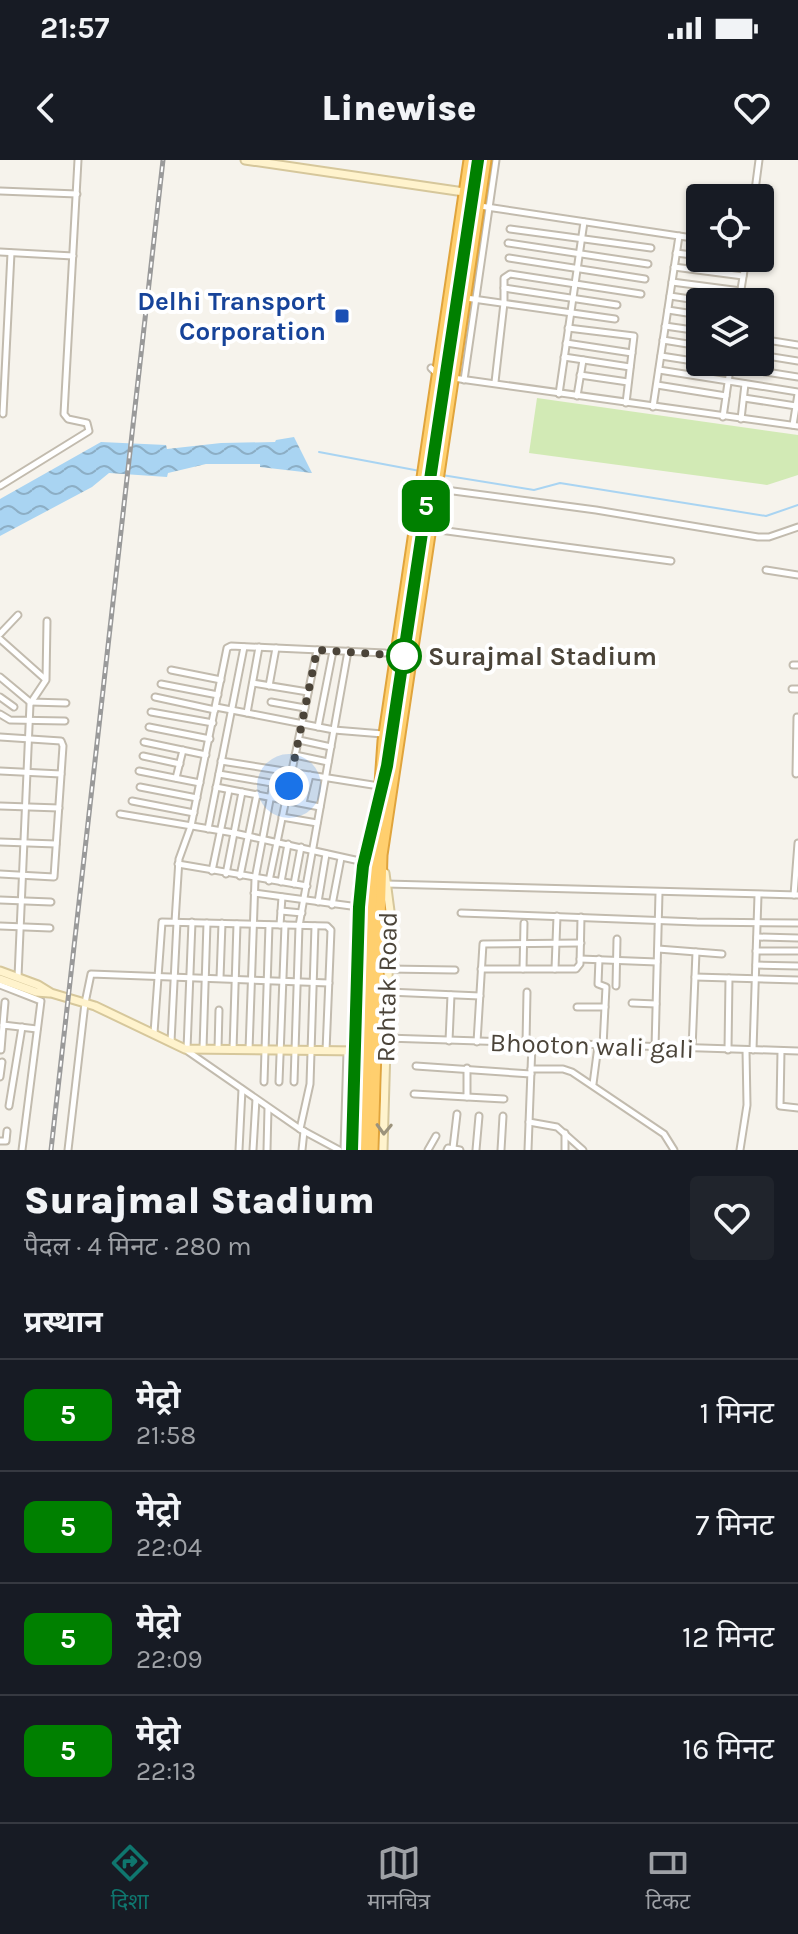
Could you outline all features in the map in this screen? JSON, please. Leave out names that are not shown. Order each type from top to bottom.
[{"type":"highway","name":"Rohtak Road","points":[[373,908],[384,734],[429,438],[434,372],[469,160]]},
{"type":"highway","name":"Rohtak Road","points":[[382,855],[437,486],[458,379],[485,206],[486,160]]},
{"type":"highway","points":[[365,1150],[373,908],[382,855]]},
{"type":"highway","points":[[373,908],[373,1150]]},
{"type":"street","points":[[0,486],[89,431],[87,423],[68,419],[64,414],[78,160]]},
{"type":"street","points":[[245,160],[464,192]]},
{"type":"street","points":[[496,160],[485,206],[686,237]]},
{"type":"street","points":[[756,184],[759,160]]},
{"type":"street","points":[[0,191],[77,194]]},
{"type":"street","points":[[559,394],[584,222]]},
{"type":"street","points":[[510,229],[651,248]]},
{"type":"street","points":[[653,407],[679,236]]},
{"type":"street","points":[[508,243],[648,264]]},
{"type":"street","points":[[0,252],[73,256]]},
{"type":"street","points":[[3,414],[11,253]]},
{"type":"street","points":[[676,253],[686,254]]},
{"type":"street","points":[[509,258],[645,279]]},
{"type":"street","points":[[674,267],[743,276]]},
{"type":"street","points":[[741,288],[744,272]]},
{"type":"street","points":[[495,382],[504,278],[510,274],[641,294]]},
{"type":"street","points":[[672,282],[718,288]]},
{"type":"street","points":[[503,288],[617,305]]},
{"type":"street","points":[[670,296],[686,298]]},
{"type":"street","points":[[471,298],[615,319]]},
{"type":"street","points":[[668,310],[686,313]]},
{"type":"street","points":[[665,326],[686,329]]},
{"type":"street","points":[[568,328],[634,336],[626,403]]},
{"type":"street","points":[[663,340],[686,344]]},
{"type":"street","points":[[774,341],[798,345]]},
{"type":"street","points":[[566,343],[632,353]]},
{"type":"street","points":[[661,356],[686,360]]},
{"type":"street","points":[[564,357],[630,367]]},
{"type":"street","points":[[774,357],[798,361]]},
{"type":"street","points":[[577,396],[583,360]]},
{"type":"street","points":[[434,372],[458,379],[796,426],[798,393],[659,370]]},
{"type":"street","points":[[774,372],[798,377]]},
{"type":"street","points":[[580,375],[628,382]]},
{"type":"street","points":[[723,417],[729,376]]},
{"type":"street","points":[[741,419],[745,384]]},
{"type":"street","points":[[657,385],[726,396]]},
{"type":"street","points":[[744,398],[796,406]]},
{"type":"street","points":[[437,486],[758,537],[769,537],[795,528],[798,538]]},
{"type":"street","points":[[431,529],[671,561]]},
{"type":"street","points":[[766,570],[798,575]]},
{"type":"street","points":[[18,615],[0,636],[46,680]]},
{"type":"street","points":[[18,977],[30,702],[46,680],[47,621]]},
{"type":"street","points":[[208,829],[244,647]]},
{"type":"street","points":[[247,713],[259,647]]},
{"type":"street","points":[[171,1042],[178,864],[194,813],[227,648],[385,653]]},
{"type":"street","points":[[269,686],[276,648]]},
{"type":"street","points":[[269,881],[317,650]]},
{"type":"street","points":[[318,727],[333,651]]},
{"type":"street","points":[[294,1082],[299,926],[348,651]]},
{"type":"street","points":[[171,670],[221,680]]},
{"type":"street","points":[[0,677],[30,702],[66,703]]},
{"type":"street","points":[[253,683],[308,692]]},
{"type":"street","points":[[161,684],[218,695]]},
{"type":"street","points":[[0,697],[14,707]]},
{"type":"street","points":[[155,697],[334,730],[384,734]]},
{"type":"street","points":[[271,702],[305,708]]},
{"type":"street","points":[[151,712],[213,723]]},
{"type":"street","points":[[0,714],[7,719],[65,721]]},
{"type":"street","points":[[795,717],[795,774]]},
{"type":"street","points":[[149,727],[210,739]]},
{"type":"street","points":[[0,737],[63,742],[54,877],[0,874]]},
{"type":"street","points":[[299,740],[331,747]]},
{"type":"street","points":[[144,742],[206,755]]},
{"type":"street","points":[[176,778],[183,750]]},
{"type":"street","points":[[295,755],[328,762]]},
{"type":"street","points":[[143,756],[180,764]]},
{"type":"street","points":[[221,761],[379,786]]},
{"type":"street","points":[[0,771],[61,774]]},
{"type":"street","points":[[139,771],[200,783]]},
{"type":"street","points":[[218,774],[289,786]]},
{"type":"street","points":[[303,803],[310,775]]},
{"type":"street","points":[[249,1050],[255,879],[273,784]]},
{"type":"street","points":[[140,787],[197,798]]},
{"type":"street","points":[[216,787],[320,807]]},
{"type":"street","points":[[212,871],[229,790]]},
{"type":"street","points":[[226,874],[242,792]]},
{"type":"street","points":[[240,876],[257,794]]},
{"type":"street","points":[[132,801],[194,813]]},
{"type":"street","points":[[0,806],[59,808]]},
{"type":"street","points":[[120,814],[277,841],[374,865]]},
{"type":"street","points":[[282,817],[317,823]]},
{"type":"street","points":[[0,842],[56,844]]},
{"type":"street","points":[[386,884],[796,895],[798,843]]},
{"type":"street","points":[[281,882],[288,844]]},
{"type":"street","points":[[294,884],[301,847]]},
{"type":"street","points":[[318,902],[326,854]]},
{"type":"street","name":"Rohtak Road","points":[[382,855],[390,911],[383,1150]]},
{"type":"street","points":[[332,905],[341,858]]},
{"type":"street","points":[[178,864],[307,886]]},
{"type":"street","points":[[254,893],[373,908]]},
{"type":"street","points":[[655,1048],[659,893]]},
{"type":"street","points":[[740,1150],[747,1105],[758,895]]},
{"type":"street","points":[[279,1082],[282,897]]},
{"type":"street","points":[[0,900],[51,902]]},
{"type":"street","name":"Rohtak Road","points":[[357,1150],[360,1051],[373,908]]},
{"type":"street","points":[[281,911],[302,913]]},
{"type":"street","points":[[461,913],[798,923]]},
{"type":"street","points":[[555,969],[557,916]]},
{"type":"street","points":[[481,969],[576,969],[580,959],[581,917]]},
{"type":"street","points":[[154,1033],[161,925],[165,921],[329,927],[326,1051]]},
{"type":"street","points":[[186,1049],[192,922]]},
{"type":"street","points":[[203,1049],[207,923]]},
{"type":"street","points":[[220,978],[222,923]]},
{"type":"street","points":[[523,969],[524,923]]},
{"type":"street","points":[[790,923],[790,938]]},
{"type":"street","points":[[233,1050],[237,924]]},
{"type":"street","points":[[264,1082],[269,925]]},
{"type":"street","points":[[0,926],[50,928]]},
{"type":"street","points":[[302,1150],[309,1089],[315,926]]},
{"type":"street","points":[[757,937],[798,938]]},
{"type":"street","points":[[616,986],[617,939]]},
{"type":"street","points":[[477,1042],[483,944],[581,943]]},
{"type":"street","points":[[658,949],[722,954]]},
{"type":"street","points":[[756,951],[798,951]]},
{"type":"street","points":[[692,1049],[696,952]]},
{"type":"street","points":[[580,959],[657,962]]},
{"type":"street","points":[[593,1084],[605,1007],[606,986],[597,982],[599,959]]},
{"type":"street","points":[[756,965],[798,966]]},
{"type":"street","points":[[388,969],[455,970]]},
{"type":"street","points":[[0,971],[51,993],[85,1003],[186,1049],[302,1130],[342,1150],[347,1051]]},
{"type":"street","points":[[68,1150],[91,974],[329,983]]},
{"type":"street","points":[[695,977],[798,980]]},
{"type":"street","points":[[728,1050],[729,978]]},
{"type":"street","points":[[0,982],[51,993]]},
{"type":"street","points":[[0,982],[41,1001],[22,1150]]},
{"type":"street","points":[[388,992],[480,996]]},
{"type":"street","points":[[527,992],[531,1071],[528,1150]]},
{"type":"street","points":[[449,1041],[451,995]]},
{"type":"street","points":[[1,1050],[5,1002]]},
{"type":"street","points":[[632,1003],[656,1004]]},
{"type":"street","points":[[577,1007],[605,1007]]},
{"type":"street","points":[[218,1049],[219,1010]]},
{"type":"street","points":[[3,1025],[37,1029]]},
{"type":"street","points":[[9,1106],[22,1027]]},
{"type":"street","name":"Bhooton wali gali","points":[[386,1038],[798,1051]]},
{"type":"street","points":[[186,1049],[360,1051]]},
{"type":"street","points":[[781,1051],[780,1106],[798,1108]]},
{"type":"street","points":[[0,1077],[2,1062]]},
{"type":"street","points":[[416,1066],[568,1070],[664,1134],[674,1150]]},
{"type":"street","points":[[467,1068],[467,1097]]},
{"type":"street","points":[[239,1150],[242,1088]]},
{"type":"street","points":[[414,1094],[504,1099]]},
{"type":"street","points":[[253,1150],[256,1098]]},
{"type":"street","points":[[267,1150],[268,1107]]},
{"type":"street","points":[[457,1114],[450,1149],[460,1150]]},
{"type":"street","points":[[476,1150],[479,1116]]},
{"type":"street","points":[[501,1150],[503,1116]]},
{"type":"street","points":[[529,1122],[553,1125],[583,1150]]},
{"type":"street","points":[[0,1141],[6,1141],[7,1131]]},
{"type":"street","points":[[565,1132],[565,1150]]},
{"type":"street","points":[[428,1150],[436,1136]]},
{"type":"green space","points":[[537,398],[798,435],[798,475],[767,485],[529,453]]},
{"type":"water","points":[[294,437],[312,473],[260,467],[260,464],[206,464],[168,473],[167,477],[109,473],[92,487],[0,536],[0,499],[101,442],[166,445],[167,449],[221,443],[275,442]]},
{"type":"waterway","points":[[319,452],[420,471]]},
{"type":"waterway","points":[[442,475],[534,490],[560,483],[766,516],[798,505]]},
{"type":"railway","points":[[51,1150],[163,160]]},
{"type":"railway","points":[[347,1150],[353,907],[357,865],[392,710],[472,160]]},
{"type":"metro line","name":"5","points":[[352,1150],[359,907],[363,866],[387,766],[478,160]]},
{"type":"place","name":"Delhi Transport Corporation","points":[[342,316]]},
{"type":"place","name":"Surajmal Stadium","points":[[404,656]]},
{"type":"route","points":[[289,786],[317,650],[404,656]]}]
